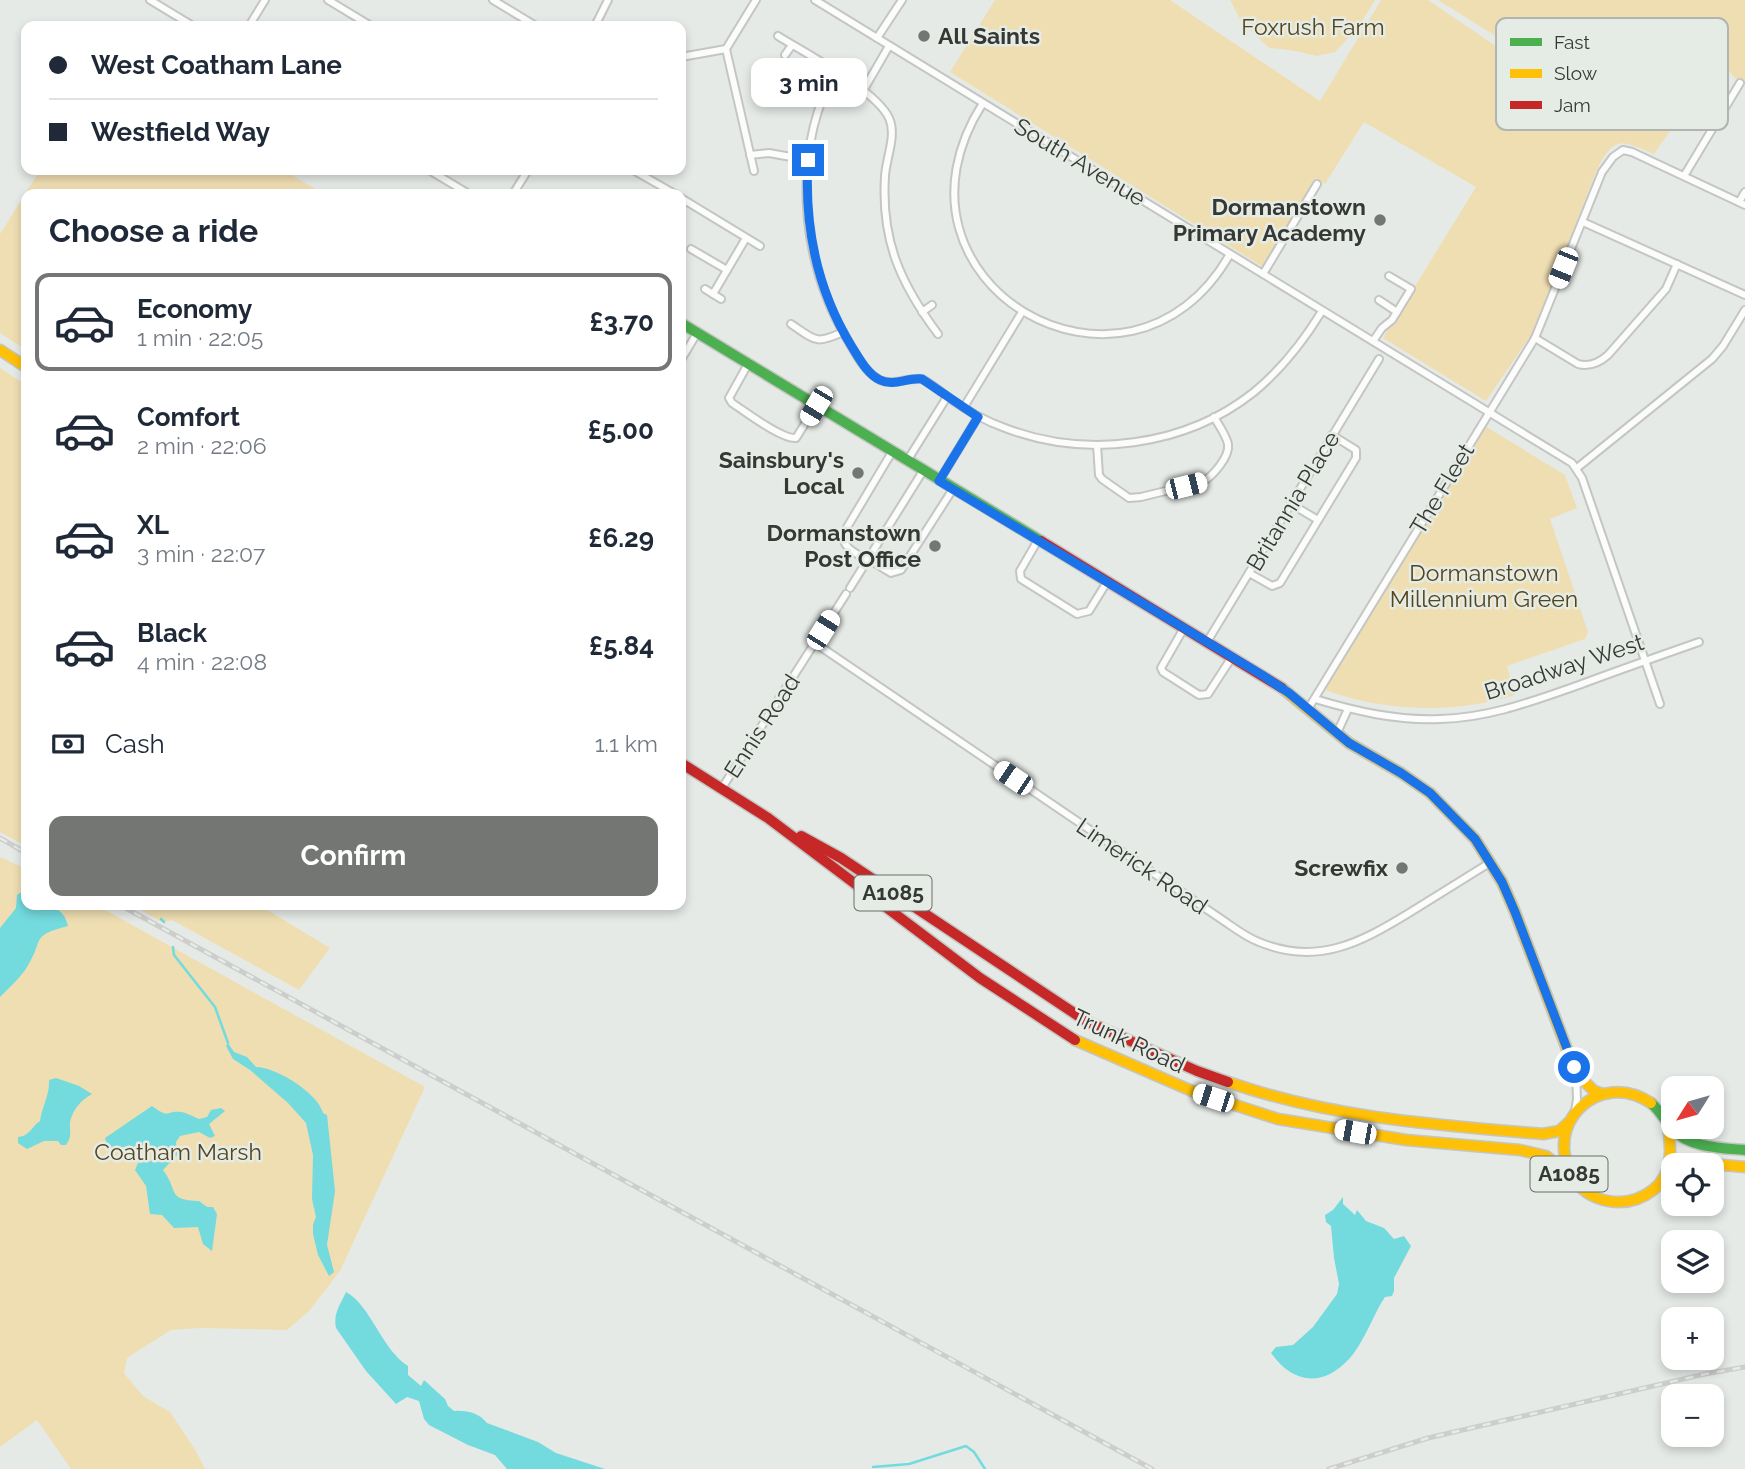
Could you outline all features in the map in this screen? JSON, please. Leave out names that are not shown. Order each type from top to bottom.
[{"type":"main road","points":[[686,326],[1232,657],[1289,693],[1337,733],[1430,793],[1467,830],[1491,862],[1515,912],[1576,1073],[1594,1091],[1640,1097],[1651,1103],[1661,1114]]},
{"type":"main road","points":[[0,350],[21,364]]},
{"type":"main road","name":"Trunk Road","points":[[686,766],[768,818],[980,978],[1078,1042],[1192,1091],[1279,1119],[1406,1140],[1520,1150],[1546,1156],[1570,1175]]},
{"type":"main road","name":"Trunk Road","points":[[768,818],[841,858],[1086,1021],[1197,1071],[1274,1098],[1411,1123],[1543,1134],[1559,1132],[1568,1123]]},
{"type":"main road","name":"A1085","points":[[1603,1094],[1583,1105],[1568,1123],[1563,1149],[1570,1175],[1579,1188],[1592,1197],[1616,1203],[1627,1203],[1647,1195],[1661,1182]]},
{"type":"main road","points":[[1689,1139],[1711,1147],[1745,1150]]},
{"type":"main road","points":[[1724,1165],[1745,1167]]},
{"type":"street","points":[[150,0],[185,21]]},
{"type":"street","points":[[252,21],[265,0]]},
{"type":"street","points":[[328,0],[363,21]]},
{"type":"street","points":[[493,0],[528,21]]},
{"type":"street","points":[[598,21],[608,0]]},
{"type":"street","points":[[754,171],[726,49],[756,0]]},
{"type":"street","name":"South Avenue","points":[[815,0],[1577,468]]},
{"type":"street","points":[[877,38],[902,0]]},
{"type":"street","points":[[778,36],[835,71],[863,91],[885,112],[892,127],[885,180],[886,219],[898,267],[908,289],[937,334]]},
{"type":"street","points":[[785,55],[792,45]]},
{"type":"street","points":[[863,91],[889,46]]},
{"type":"street","points":[[686,56],[726,49]]},
{"type":"street","points":[[835,71],[815,120],[808,160],[807,203],[814,256],[823,290],[843,332],[875,377],[892,383],[922,379],[978,417],[1041,439],[1097,445],[1158,438],[1214,417],[1252,394],[1299,346],[1322,311]]},
{"type":"street","points":[[1728,103],[1740,83]]},
{"type":"street","points":[[983,103],[969,125],[958,159],[954,186],[957,214],[964,243],[985,280],[1002,298],[1022,312],[1077,332],[1099,334],[1140,328],[1162,321],[1194,299],[1230,254]]},
{"type":"street","points":[[1712,130],[1684,176],[1742,203],[1745,192]]},
{"type":"street","name":"The Fleet","points":[[1308,709],[1535,338],[1602,172],[1613,157],[1623,150],[1684,176]]},
{"type":"street","points":[[750,155],[769,153],[808,160]]},
{"type":"street","points":[[437,175],[461,189]]},
{"type":"street","points":[[642,175],[666,189]]},
{"type":"street","points":[[1263,274],[1317,184]]},
{"type":"street","points":[[686,201],[760,246]]},
{"type":"street","points":[[1583,222],[1745,295]]},
{"type":"street","points":[[713,294],[746,238]]},
{"type":"street","points":[[691,249],[727,270]]},
{"type":"street","points":[[1535,338],[1578,364],[1586,366],[1598,362],[1608,355],[1660,297],[1678,264]]},
{"type":"street","points":[[1373,341],[1397,312],[1411,289],[1389,276]]},
{"type":"street","points":[[705,289],[721,299]]},
{"type":"street","points":[[1379,300],[1397,312]]},
{"type":"street","points":[[922,312],[932,305]]},
{"type":"street","points":[[1660,704],[1577,468],[1712,359],[1745,310]]},
{"type":"street","points":[[964,407],[1022,312]]},
{"type":"street","points":[[791,324],[819,341],[843,332]]},
{"type":"street","points":[[686,352],[697,333]]},
{"type":"street","name":"Britannia Place","points":[[1207,642],[1379,359]]},
{"type":"street","points":[[748,364],[729,398],[732,403],[761,421],[790,438],[796,438],[816,406]]},
{"type":"street","points":[[907,461],[947,397]]},
{"type":"street","points":[[939,481],[978,417]]},
{"type":"street","points":[[1097,445],[1099,474],[1102,479],[1129,498],[1141,498],[1202,482],[1210,476],[1227,452],[1228,444],[1214,417]]},
{"type":"street","points":[[1250,573],[1272,586],[1278,585],[1318,520],[1357,454],[1353,447],[1332,435]]},
{"type":"street","points":[[892,452],[843,534],[843,542],[847,547],[867,560],[891,573],[901,570],[953,489]]},
{"type":"street","name":"Ennis Road","points":[[722,788],[923,471]]},
{"type":"street","points":[[1291,504],[1318,520]]},
{"type":"street","points":[[1038,540],[1020,571],[1021,579],[1066,608],[1077,614],[1087,613],[1107,582]]},
{"type":"street","points":[[1184,628],[1161,668],[1163,672],[1199,695],[1208,694],[1232,657]]},
{"type":"street","name":"Broadway West","points":[[1315,699],[1348,709],[1422,719],[1482,715],[1525,704],[1699,642]]},
{"type":"street","name":"Limerick Road","points":[[815,643],[1258,942],[1302,952],[1347,946],[1385,928],[1491,862]]},
{"type":"street","points":[[1337,733],[1348,709]]},
{"type":"street","points":[[1575,1113],[1576,1073]]},
{"type":"green space","points":[[995,0],[1170,0],[1320,101],[1381,0],[1428,0],[1496,46],[1496,130],[1671,130],[1654,154],[1625,144],[1619,144],[1607,152],[1596,172],[1533,332],[1486,401],[1383,338],[1476,187],[1364,122],[1325,184],[1316,178],[1263,267],[950,72]]},
{"type":"green space","name":"Foxrush Farm","points":[[1230,0],[1375,0],[1358,28],[1335,52],[1317,56],[1269,48],[1241,21]]},
{"type":"green space","points":[[1438,0],[1745,0],[1745,82],[1740,83],[1728,70],[1728,18],[1496,18],[1496,36]]},
{"type":"green space","points":[[37,175],[292,175],[315,189],[28,189]]},
{"type":"green space","points":[[21,200],[21,347],[0,333],[0,234]]},
{"type":"green space","points":[[0,368],[21,382],[21,843],[0,832]]},
{"type":"green space","name":"Dormanstown Millennium Green","points":[[1485,426],[1565,475],[1577,508],[1550,519],[1588,632],[1585,639],[1507,666],[1515,695],[1492,701],[1444,708],[1420,708],[1372,703],[1325,690]]},
{"type":"green space","name":"Coatham Marsh","points":[[0,857],[21,867],[21,910],[105,910],[425,1087],[340,1271],[309,1311],[287,1330],[171,1330],[127,1358],[124,1373],[143,1396],[170,1412],[205,1469],[71,1469],[37,1420],[0,1447]]},
{"type":"green space","points":[[141,910],[267,910],[330,948],[299,990],[172,920],[162,922]]},
{"type":"water","points":[[21,892],[21,910],[58,910],[68,926],[43,936],[25,971],[0,997],[0,928],[16,908],[17,895]]},
{"type":"water","points":[[228,1043],[234,1052],[247,1057],[256,1067],[274,1071],[295,1082],[313,1097],[327,1115],[335,1191],[327,1245],[334,1272],[329,1276],[318,1255],[313,1234],[316,1217],[312,1199],[313,1155],[306,1123],[288,1103],[233,1059],[226,1046]]},
{"type":"water","points":[[56,1078],[92,1094],[81,1102],[73,1113],[66,1145],[61,1145],[58,1141],[44,1141],[27,1149],[18,1143],[18,1137],[28,1133],[40,1121],[49,1080]]},
{"type":"water","points":[[152,1106],[165,1114],[181,1112],[199,1119],[207,1117],[211,1110],[221,1108],[225,1111],[209,1124],[215,1136],[210,1138],[199,1132],[180,1136],[176,1142],[177,1155],[163,1170],[177,1196],[213,1207],[217,1214],[212,1251],[203,1244],[198,1227],[174,1228],[162,1215],[150,1214],[146,1186],[135,1170],[138,1163],[151,1161],[155,1156],[154,1149],[149,1146],[140,1151],[137,1147],[122,1147],[116,1152],[107,1145],[105,1138]]},
{"type":"water","points":[[1343,1197],[1343,1204],[1355,1215],[1357,1210],[1366,1221],[1384,1228],[1394,1239],[1404,1236],[1411,1246],[1394,1278],[1392,1296],[1385,1297],[1350,1358],[1340,1368],[1319,1378],[1299,1376],[1289,1371],[1271,1353],[1276,1347],[1293,1345],[1313,1327],[1337,1294],[1339,1284],[1331,1226],[1326,1222],[1325,1215],[1333,1210]]},
{"type":"water","points":[[346,1292],[362,1306],[391,1349],[408,1366],[408,1375],[421,1386],[424,1380],[454,1411],[472,1413],[487,1423],[538,1442],[556,1453],[605,1469],[507,1469],[495,1455],[429,1425],[424,1419],[419,1401],[407,1397],[396,1404],[366,1371],[336,1328],[336,1314]]},
{"type":"waterway","points":[[161,919],[164,922]]},
{"type":"waterway","points":[[173,947],[174,955],[215,1007],[228,1043]]},
{"type":"waterway","points":[[873,1467],[909,1464],[966,1446],[974,1452],[985,1469]]},
{"type":"railway","points":[[0,838],[21,850]]},
{"type":"railway","points":[[129,910],[1152,1469]]},
{"type":"railway","points":[[1329,1469],[1428,1438],[1745,1367]]},
{"type":"traffic: fast","points":[[686,326],[1041,541]]},
{"type":"traffic: fast","points":[[1651,1103],[1672,1129],[1688,1140],[1706,1146],[1745,1150]]},
{"type":"traffic: slow","points":[[0,350],[21,364]]},
{"type":"traffic: slow","points":[[1282,688],[1349,743],[1430,793],[1475,839],[1502,882],[1515,912],[1576,1073],[1594,1091],[1603,1094]]},
{"type":"traffic: slow","points":[[1075,1040],[1192,1091],[1278,1119],[1406,1140],[1520,1150],[1546,1156],[1570,1175]]},
{"type":"traffic: slow","points":[[1228,1082],[1305,1104],[1423,1123],[1543,1134],[1559,1131],[1568,1123]]},
{"type":"traffic: slow","points":[[1651,1103],[1631,1094],[1612,1092],[1595,1097],[1580,1108],[1570,1122],[1564,1139],[1565,1158],[1574,1178],[1580,1187],[1603,1200],[1620,1202],[1643,1196],[1653,1190],[1665,1175],[1670,1158],[1669,1139]]},
{"type":"traffic: slow","points":[[1724,1165],[1745,1167]]},
{"type":"traffic: jam","points":[[1041,541],[1282,688]]},
{"type":"traffic: jam","points":[[686,766],[768,818],[980,978],[1075,1040]]},
{"type":"traffic: jam","points":[[801,836],[841,858],[1086,1021],[1197,1071],[1228,1082]]},
{"type":"place","name":"All Saints","points":[[924,36]]},
{"type":"place","name":"Dormanstown Primary Academy","points":[[1380,220]]},
{"type":"place","name":"Sainsbury's Local","points":[[858,473]]},
{"type":"place","name":"Dormanstown Post Office","points":[[935,546]]},
{"type":"place","name":"Screwfix","points":[[1402,868]]},
{"type":"route","points":[[808,160],[807,203],[814,256],[823,290],[837,322],[857,355],[875,377],[892,383],[922,379],[978,417],[939,481],[1262,675],[1289,693],[1349,743],[1401,773],[1442,804],[1475,839],[1502,882],[1574,1067]]}]
